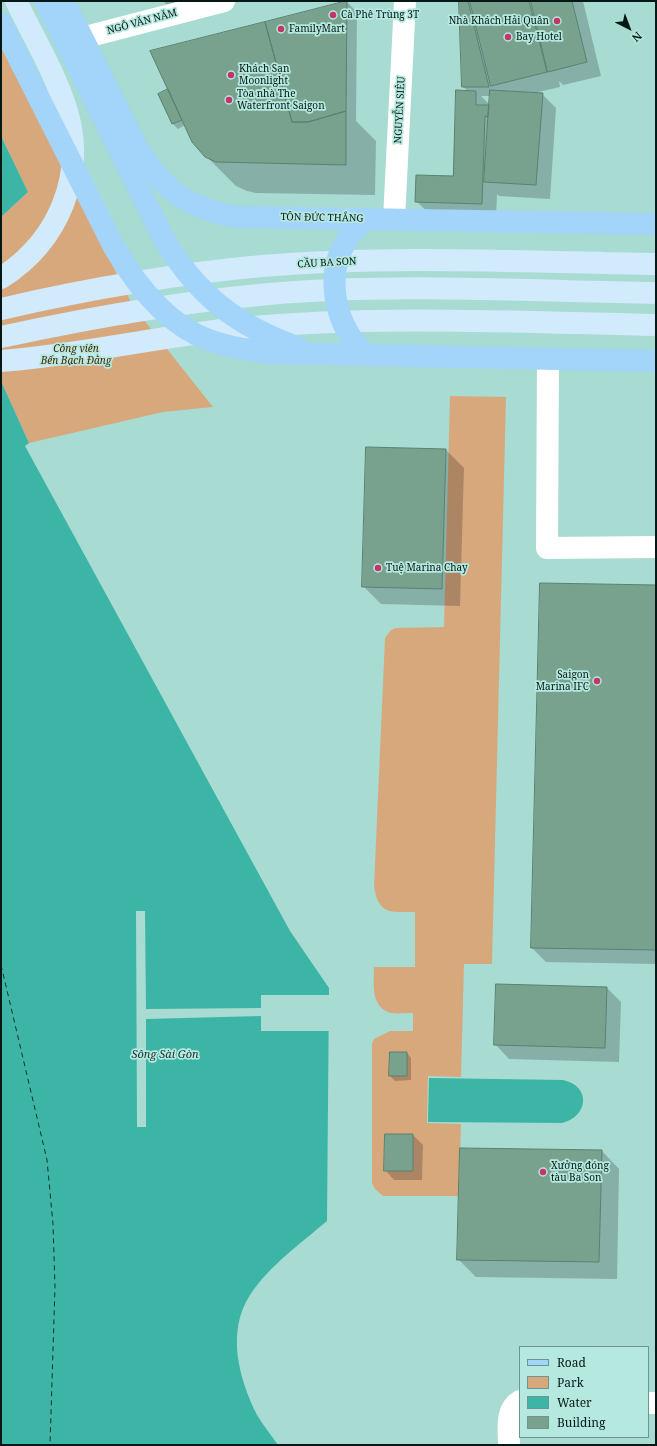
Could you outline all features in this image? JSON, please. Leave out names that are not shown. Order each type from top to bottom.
[{"type":"main road","points":[[1,278],[25,259],[41,243],[54,225],[64,206],[70,185],[74,160],[72,132],[66,108],[56,83],[16,1]]},
{"type":"main road","points":[[45,1],[165,240],[181,266],[223,309],[244,324],[275,339],[317,354]]},
{"type":"main road","name":"TÔN ĐỨC THẮNG","points":[[64,1],[138,149],[152,170],[170,189],[190,203],[213,213],[237,217],[656,224]]},
{"type":"main road","points":[[1,23],[114,247],[130,275],[153,302],[179,324],[207,340],[237,348],[266,353],[656,361]]},
{"type":"main road","points":[[366,355],[355,345],[346,333],[339,315],[335,295],[336,273],[340,254],[348,238],[368,219]]},
{"type":"main road","name":"CẦU BA SON","points":[[1,309],[97,288],[187,274],[264,266],[423,260],[656,264]]},
{"type":"main road","points":[[1,337],[112,315],[190,303],[269,294],[343,290],[423,289],[656,293]]},
{"type":"main road","points":[[1,361],[47,358],[152,340],[240,328],[329,322],[425,320],[656,325]]},
{"type":"street","name":"NGÔ VĂN NĂM","points":[[82,38],[224,1]]},
{"type":"street","name":"NGUYỄN SIÊU","points":[[394,219],[405,1]]},
{"type":"street","points":[[548,359],[547,548],[656,547]]},
{"type":"street","points":[[509,1445],[509,1412],[517,1403]]},
{"type":"green space","name":"Công viên Bến Bạch Đằng","points":[[1,44],[133,306],[213,407],[163,412],[29,443],[1,381],[1,217],[28,192],[1,136]]},
{"type":"green space","points":[[450,396],[506,397],[492,964],[464,964],[461,1077],[428,1076],[427,1123],[461,1124],[459,1196],[383,1196],[375,1189],[372,1183],[372,1044],[374,1039],[390,1031],[413,1031],[413,1013],[391,1013],[379,1006],[376,1000],[374,987],[374,967],[415,967],[415,912],[387,910],[379,903],[374,887],[385,638],[390,631],[395,628],[444,627]]},
{"type":"water","points":[[1,136],[28,192],[1,217]]},
{"type":"water","name":"Sông Sài Gòn","points":[[1,381],[29,443],[25,446],[290,931],[329,988],[327,1221],[266,1274],[250,1295],[238,1324],[238,1355],[245,1386],[257,1415],[278,1445],[1,1445]]},
{"type":"water","points":[[429,1078],[563,1080],[572,1083],[578,1088],[582,1094],[582,1108],[571,1119],[562,1123],[428,1122]]},
{"type":"pier","points":[[136,911],[145,911],[146,1009],[261,1008],[261,995],[329,995],[329,1031],[261,1031],[261,1016],[146,1019],[146,1127],[137,1127]]},
{"type":"building","points":[[347,1],[346,111],[308,122],[292,122],[265,22]]},
{"type":"building","points":[[459,1],[468,1],[489,87],[462,87]]},
{"type":"building","name":"Bay Hotel","points":[[470,1],[529,1],[547,72],[491,86]]},
{"type":"building","points":[[531,1],[572,1],[587,62],[548,72]]},
{"type":"building","name":"Tòa nhà The Waterfront Saigon","points":[[265,22],[292,122],[308,122],[346,111],[346,165],[216,162],[205,157],[192,142],[150,51]]},
{"type":"building","points":[[168,89],[182,120],[172,124],[158,94]]},
{"type":"building","points":[[456,90],[476,91],[476,105],[489,105],[488,117],[485,116],[482,204],[415,202],[416,175],[453,176]]},
{"type":"building","points":[[490,90],[543,93],[536,185],[484,182]]},
{"type":"building","points":[[366,447],[446,449],[442,589],[362,587]]},
{"type":"building","name":"Saigon Marina IFC","points":[[540,583],[656,585],[656,950],[531,948]]},
{"type":"building","points":[[496,984],[607,987],[605,1048],[494,1045]]},
{"type":"building","points":[[390,1052],[407,1052],[407,1076],[389,1076]]},
{"type":"building","points":[[385,1134],[413,1134],[413,1171],[384,1171]]},
{"type":"building","points":[[460,1148],[602,1150],[599,1262],[457,1260]]},
{"type":"ferry route","points":[[1,965],[47,1160],[53,1224],[55,1287],[50,1445]]},
{"type":"place","name":"Cà Phê Trùng 3T","points":[[333,15]]},
{"type":"place","name":"Nhà Khách Hải Quân","points":[[557,21]]},
{"type":"place","name":"FamilyMart","points":[[281,29]]},
{"type":"place","name":"Bay Hotel","points":[[508,37]]},
{"type":"place","name":"Khách Sạn Moonlight","points":[[231,75]]},
{"type":"place","name":"Tòa nhà The Waterfront Saigon","points":[[229,100]]},
{"type":"place","name":"Tuệ Marina Chay","points":[[378,568]]},
{"type":"place","name":"Saigon Marina IFC","points":[[597,681]]},
{"type":"place","name":"Xưởng đóng tàu Ba Son","points":[[543,1172]]}]
